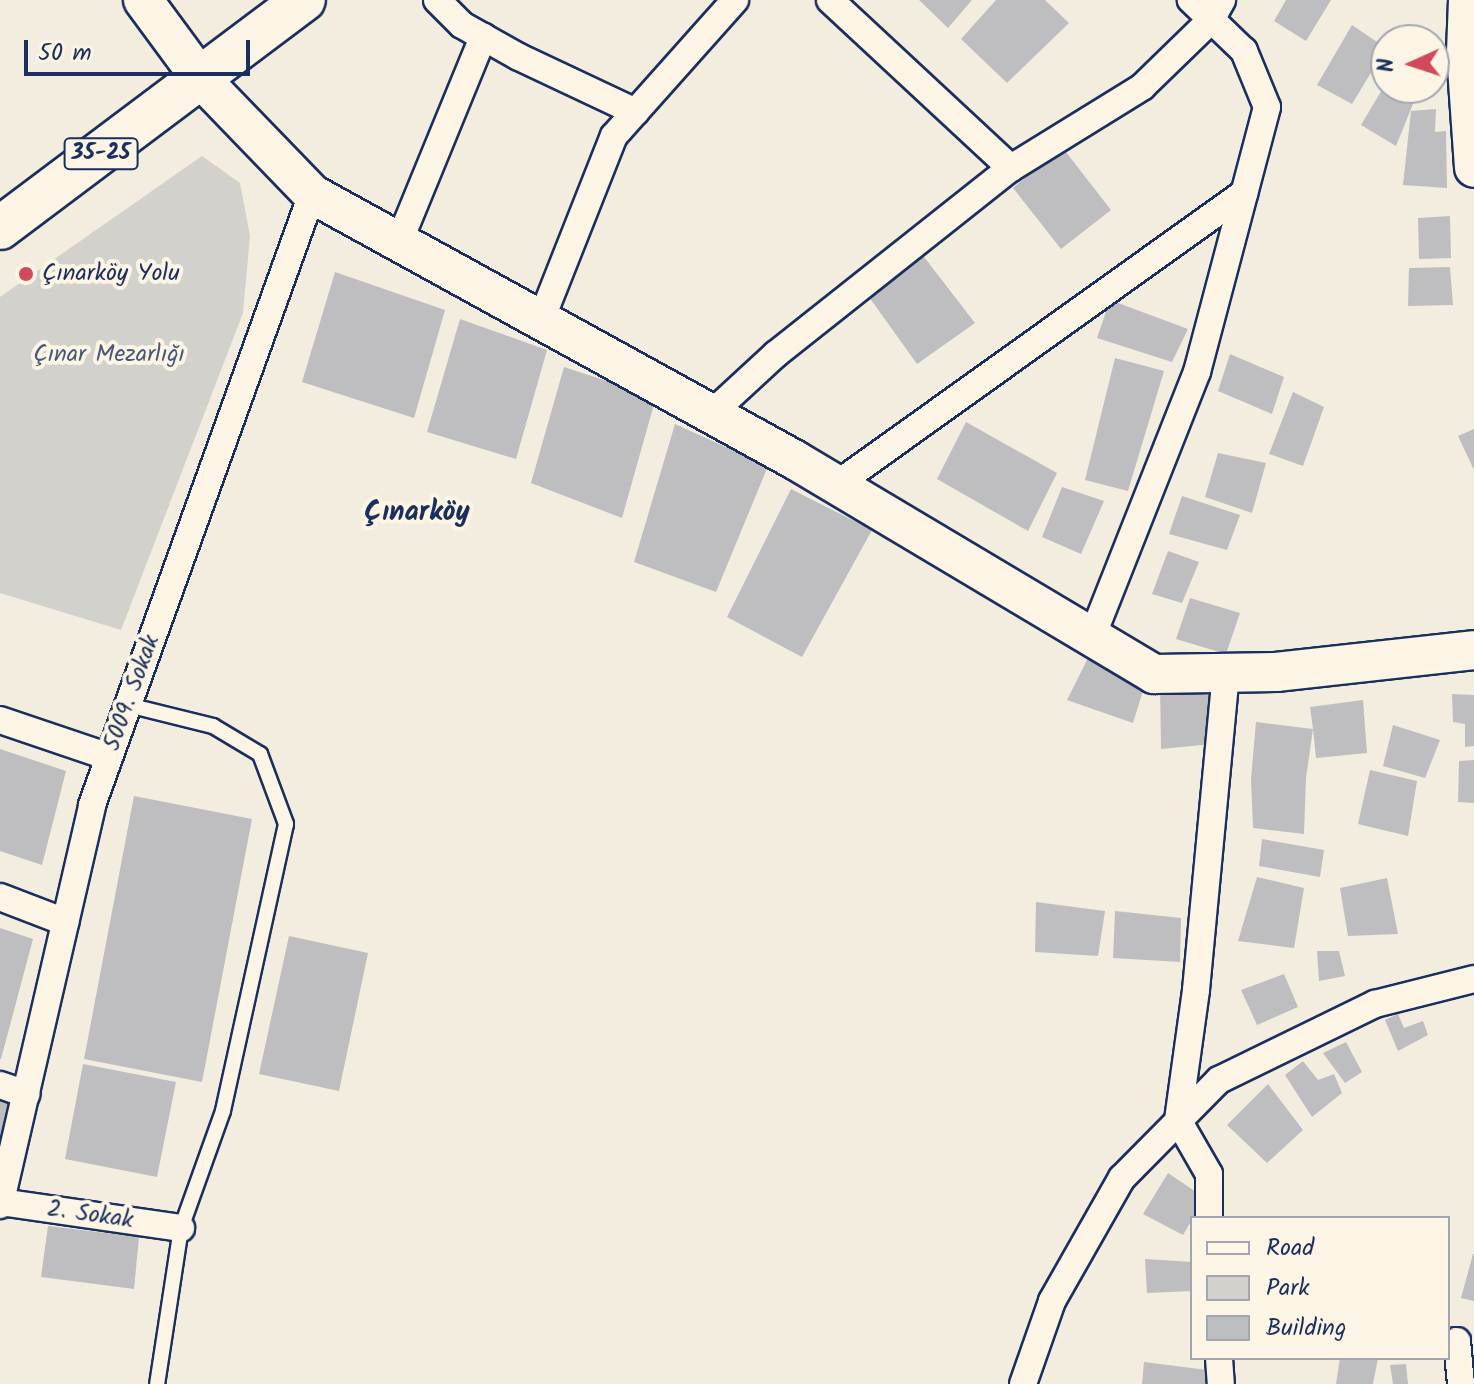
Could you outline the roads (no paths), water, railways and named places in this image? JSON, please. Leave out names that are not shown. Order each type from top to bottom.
[{"type":"main road","name":"35-25","points":[[0,228],[202,80],[304,0]]},
{"type":"street","points":[[143,0],[202,80],[312,194],[836,485],[1154,674],[1276,672],[1474,650]]},
{"type":"street","points":[[437,0],[462,25],[483,37],[636,112]]},
{"type":"street","points":[[541,320],[614,136],[735,0]]},
{"type":"street","points":[[830,0],[1011,168]]},
{"type":"street","points":[[1092,637],[1197,372],[1267,107],[1244,51],[1217,10],[1191,0]]},
{"type":"street","points":[[1468,0],[1466,53],[1474,168]]},
{"type":"street","points":[[711,414],[776,354],[1011,168],[1142,87],[1217,10]]},
{"type":"street","points":[[399,242],[483,37]]},
{"type":"street","points":[[836,485],[1244,193]]},
{"type":"street","name":"5009. Sokak","points":[[0,1203],[92,805],[312,194]]},
{"type":"street","points":[[1209,1216],[1209,1174],[1178,1120],[1196,990],[1226,673]]},
{"type":"street","points":[[0,720],[109,757]]},
{"type":"street","points":[[0,897],[65,922]]},
{"type":"street","points":[[1023,1384],[1052,1301],[1122,1178],[1219,1080],[1375,1004],[1474,979]]},
{"type":"street","points":[[0,1085],[26,1094]]},
{"type":"street","name":"2. Sokak","points":[[0,1203],[181,1228]]},
{"type":"street","points":[[1457,1341],[1461,1384]]},
{"type":"street","points":[[1219,1360],[1221,1384]]},
{"type":"lane","points":[[128,705],[213,726],[260,754],[286,824],[223,1111],[181,1228],[157,1384]]},
{"type":"place","name":"Çınarköy Yolu","points":[[26,274]]},
{"type":"district","name":"Çınarköy","points":[[417,513]]},
{"type":"park label","name":"Çınar Mezarlığı","points":[[109,355]]}]
